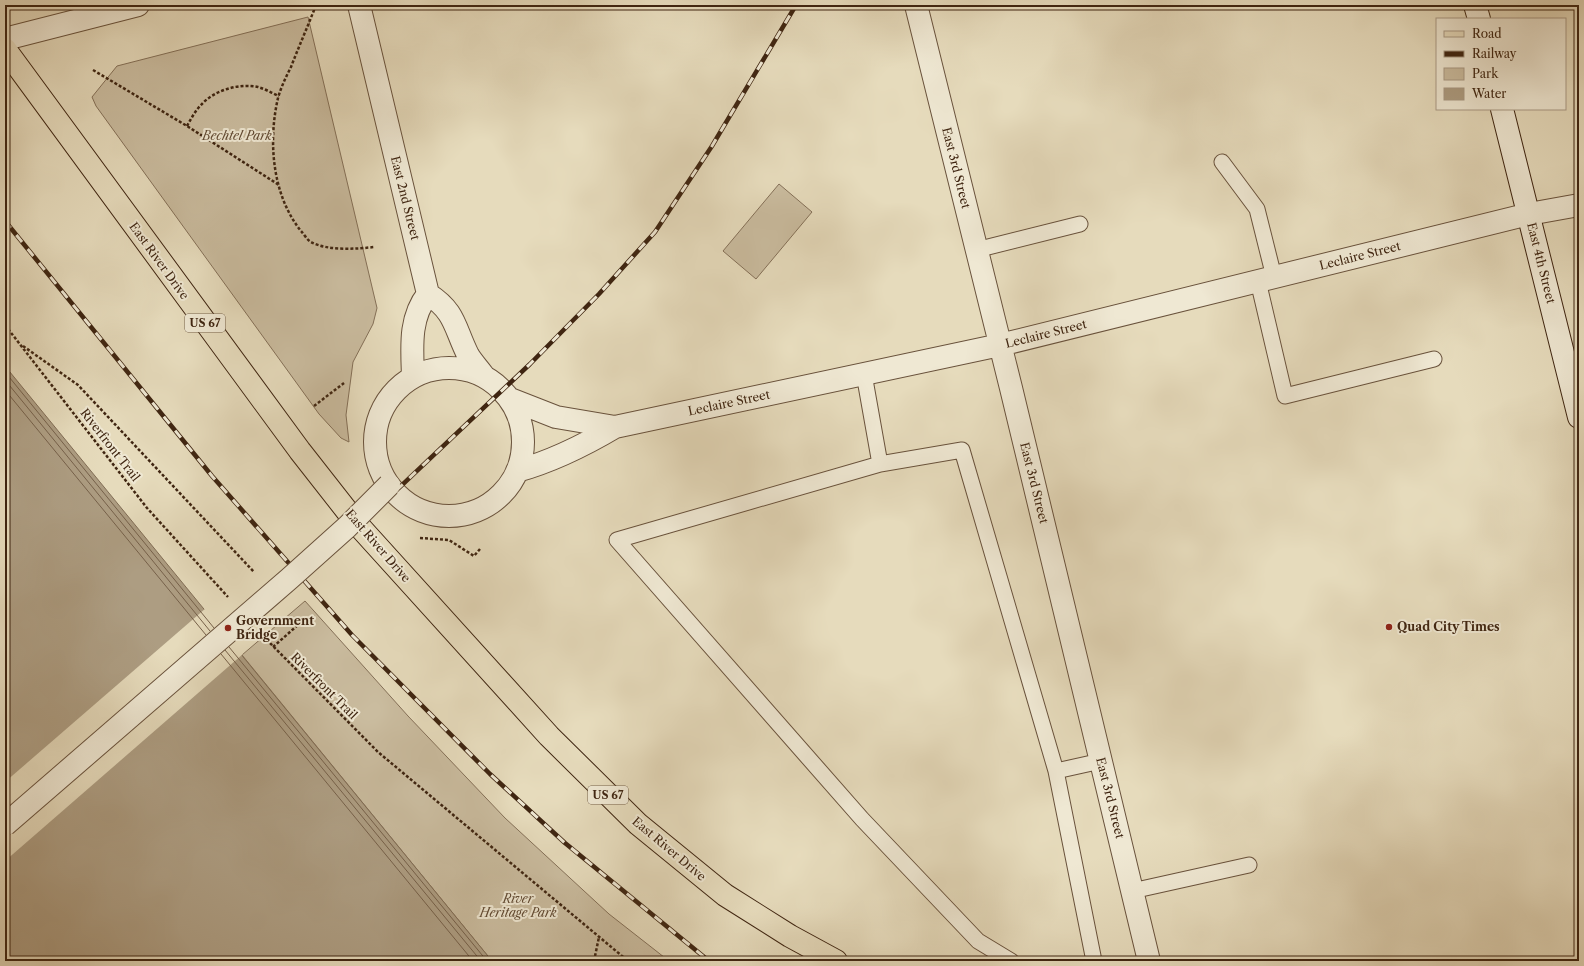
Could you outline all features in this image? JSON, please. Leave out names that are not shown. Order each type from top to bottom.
[{"type":"main road","name":"East River Drive","points":[[5,49],[286,432],[348,512],[543,730],[638,824],[725,895],[790,936],[836,961]]},
{"type":"street","points":[[5,39],[96,10],[138,5]]},
{"type":"street","name":"East 2nd Street","points":[[359,5],[428,294]]},
{"type":"street","name":"East 3rd Street","points":[[916,5],[1149,961]]},
{"type":"street","points":[[1476,5],[1479,18]]},
{"type":"street","name":"East 4th Street","points":[[1502,110],[1579,417]]},
{"type":"street","name":"Leclaire Street","points":[[517,470],[558,457],[585,445],[615,427],[1000,345],[1529,214],[1579,205]]},
{"type":"street","points":[[413,376],[413,328],[421,303],[428,294],[441,302],[453,316],[469,357],[483,375],[510,399],[518,415],[522,433],[523,450],[517,470],[502,493],[489,504],[475,512],[459,516],[440,516],[421,511],[405,502],[389,485],[381,473],[375,455],[374,436],[378,417],[386,401],[398,387],[413,376],[429,369],[447,367],[465,369],[483,375]]},
{"type":"street","points":[[510,399],[556,417],[615,427]]},
{"type":"street","points":[[5,825],[289,579],[389,485]]},
{"type":"lane","points":[[1222,162],[1257,209],[1266,279],[1285,396],[1434,359]]},
{"type":"lane","points":[[976,250],[1080,224]]},
{"type":"lane","points":[[864,374],[880,464]]},
{"type":"lane","points":[[1011,961],[978,941],[862,819],[617,540],[880,464],[962,450],[1056,771],[1094,961]]},
{"type":"lane","points":[[1056,771],[1101,761]]},
{"type":"lane","points":[[1132,891],[1249,865]]},
{"type":"path","points":[[316,5],[279,96],[273,121],[273,145],[284,204],[297,226],[310,242],[329,247],[348,249],[374,247]]},
{"type":"path","points":[[93,70],[187,126],[280,185]]},
{"type":"path","points":[[187,126],[201,105],[216,94],[228,89],[244,86],[259,88],[279,96]]},
{"type":"path","name":"Riverfront Trail","points":[[5,325],[147,508],[231,601]]},
{"type":"path","points":[[19,343],[78,385],[108,419],[254,572]]},
{"type":"path","points":[[314,406],[344,382]]},
{"type":"path","points":[[420,538],[448,540],[474,556],[480,549]]},
{"type":"path","points":[[273,647],[299,624]]},
{"type":"path","name":"Riverfront Trail","points":[[263,635],[273,647],[378,752],[628,961]]},
{"type":"path","points":[[594,961],[599,937]]},
{"type":"green space","name":"Bechtel Park","points":[[308,17],[377,308],[373,324],[353,362],[346,415],[349,442],[341,438],[319,414],[96,106],[92,97],[117,66]]},
{"type":"green space","points":[[779,184],[812,212],[756,279],[723,251]]},
{"type":"green space","name":"River Heritage Park","points":[[305,601],[408,716],[505,818],[609,914],[669,961],[492,961],[242,655]]},
{"type":"water","points":[[5,366],[492,961],[5,961]]},
{"type":"pier","points":[[206,608],[243,654],[5,861],[5,782]]},
{"type":"railway","points":[[5,836],[310,572],[530,364],[599,294],[655,232],[712,146],[796,5]]},
{"type":"railway","points":[[5,221],[212,476],[352,635],[490,774],[565,843],[709,961]]},
{"type":"place","name":"Quad City Times","points":[[1389,627]]},
{"type":"place","name":"Government Bridge","points":[[228,628]]}]
